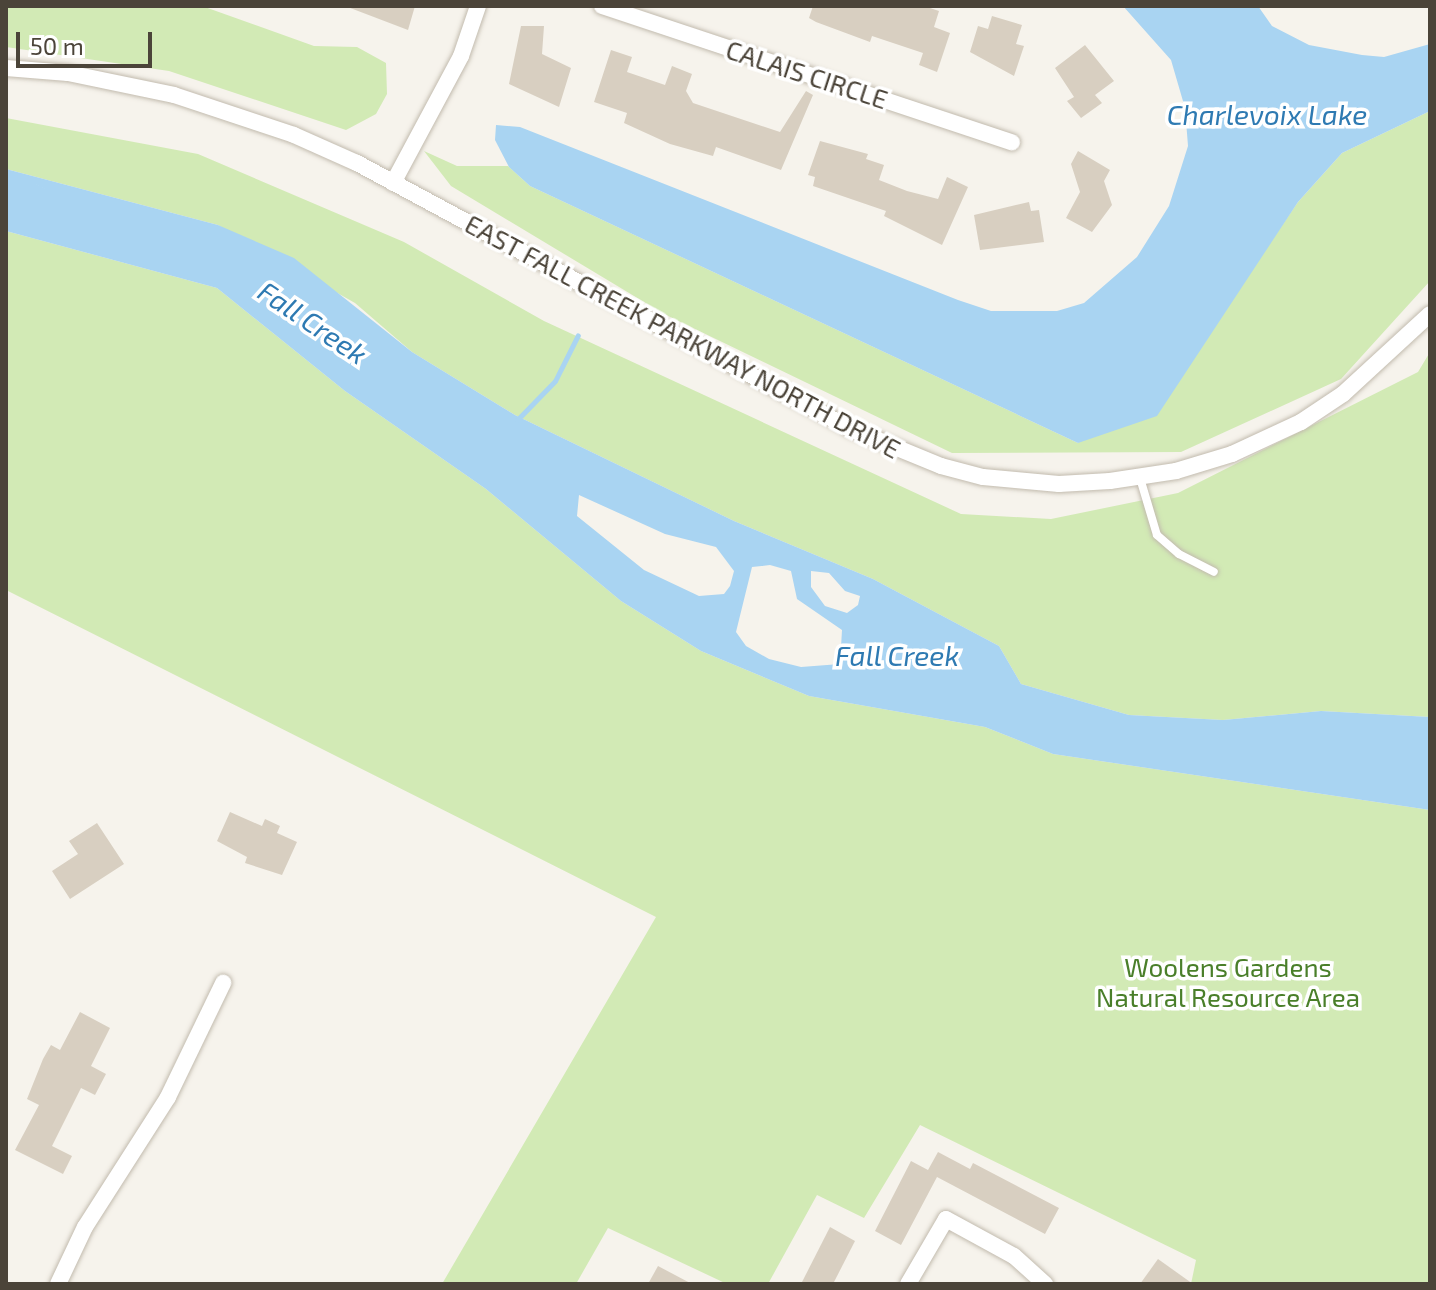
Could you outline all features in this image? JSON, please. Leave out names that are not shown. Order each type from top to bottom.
[{"type":"street","points":[[393,183],[461,56],[478,6]]},
{"type":"street","name":"CALAIS CIRCLE","points":[[602,6],[1012,142]]},
{"type":"street","name":"EAST FALL CREEK PARKWAY NORTH DRIVE","points":[[6,68],[68,73],[191,99],[294,135],[393,183],[851,429],[908,454],[1017,482],[1076,484],[1140,478],[1208,462],[1301,422],[1369,374],[1430,314]]},
{"type":"street","points":[[58,1284],[85,1227],[168,1097],[223,983]]},
{"type":"street","points":[[908,1284],[946,1219],[1014,1256],[1045,1284]]},
{"type":"lane","points":[[1140,478],[1157,535],[1179,554],[1214,572]]},
{"type":"green space","points":[[6,6],[202,6],[314,46],[357,47],[386,63],[387,94],[376,114],[346,130],[169,71],[6,47]]},
{"type":"green space","points":[[1430,111],[1430,281],[1341,379],[1181,452],[952,453],[664,314],[451,186],[424,151],[457,166],[508,166],[530,186],[1078,443],[1251,271],[1298,202],[1342,153]]},
{"type":"green space","points":[[6,118],[198,154],[404,242],[544,321],[961,514],[1051,519],[1178,493],[1418,372],[1430,352],[1430,717],[1321,711],[1223,720],[1129,715],[1021,684],[999,646],[873,579],[734,521],[515,415],[412,352],[355,303],[218,225],[6,169]]},
{"type":"green space","name":"Woolens Gardens Natural Resource Area","points":[[6,231],[217,288],[345,391],[486,489],[621,601],[701,651],[809,696],[985,727],[1053,754],[1430,810],[1430,1284],[1191,1284],[1196,1260],[920,1125],[864,1218],[817,1195],[768,1284],[727,1284],[608,1228],[576,1284],[442,1284],[656,917],[6,590]]},
{"type":"water","name":"Charlevoix Lake","points":[[1123,6],[1258,6],[1272,26],[1309,45],[1362,55],[1384,57],[1430,44],[1430,111],[1342,153],[1298,202],[1157,416],[1078,443],[530,186],[509,167],[495,140],[496,125],[520,127],[958,300],[991,311],[1057,311],[1084,303],[1137,257],[1169,206],[1188,146],[1185,108],[1171,60]]},
{"type":"water","name":"Fall Creek","points":[[6,169],[218,225],[294,258],[412,352],[515,415],[734,521],[873,579],[999,646],[1021,684],[1129,715],[1223,720],[1321,711],[1430,717],[1430,810],[1053,754],[985,727],[809,696],[701,651],[621,601],[486,489],[345,391],[217,288],[6,231]],"holes":[[[579,495],[665,534],[716,547],[734,571],[730,586],[724,594],[699,596],[644,570],[577,516]],[[770,565],[791,571],[797,599],[842,630],[840,664],[801,667],[769,659],[746,646],[736,632],[752,567]],[[811,571],[829,573],[845,591],[860,596],[858,605],[847,613],[825,606],[811,587]]]},
{"type":"building","points":[[345,6],[415,6],[408,30]]},
{"type":"building","points":[[813,6],[924,6],[939,11],[934,27],[950,33],[937,72],[919,65],[923,53],[872,36],[870,42],[816,22],[809,18]]},
{"type":"building","points":[[992,16],[1022,25],[1016,44],[1024,46],[1014,76],[970,52],[978,26],[988,29]]},
{"type":"building","points":[[521,26],[544,26],[542,54],[571,68],[559,107],[509,84]]},
{"type":"building","points":[[1085,45],[1114,81],[1095,95],[1102,103],[1081,118],[1067,101],[1074,97],[1055,68]]},
{"type":"building","points":[[611,50],[632,57],[627,72],[665,85],[672,66],[692,74],[686,91],[693,103],[780,132],[806,91],[813,95],[781,170],[716,147],[713,156],[670,144],[624,123],[627,113],[594,102]]},
{"type":"building","points":[[820,141],[868,154],[866,159],[884,165],[879,180],[907,191],[938,199],[947,177],[968,187],[942,245],[884,216],[886,211],[813,186],[815,177],[808,175]]},
{"type":"building","points":[[1078,151],[1110,170],[1104,181],[1112,205],[1092,232],[1066,218],[1080,192],[1071,164]]},
{"type":"building","points":[[1029,202],[1031,211],[1039,210],[1044,242],[980,250],[974,215]]},
{"type":"building","points":[[230,812],[262,826],[265,819],[280,826],[277,833],[297,842],[282,875],[245,863],[247,857],[217,841]]},
{"type":"building","points":[[97,823],[124,864],[70,899],[52,871],[78,854],[69,841]]},
{"type":"building","points":[[80,1012],[110,1028],[91,1066],[106,1074],[95,1095],[81,1088],[52,1146],[72,1156],[63,1174],[15,1150],[39,1105],[27,1099],[43,1059],[51,1045],[60,1050]]},
{"type":"building","points":[[938,1152],[970,1169],[973,1163],[1059,1208],[1045,1234],[937,1177],[901,1245],[875,1231],[911,1161],[928,1170]]},
{"type":"building","points":[[830,1227],[855,1241],[833,1284],[801,1284]]},
{"type":"building","points":[[1158,1259],[1193,1284],[1140,1284]]},
{"type":"building","points":[[658,1266],[692,1284],[648,1284]]},
{"type":"waterway","points":[[517,420],[555,381],[578,335]]}]
